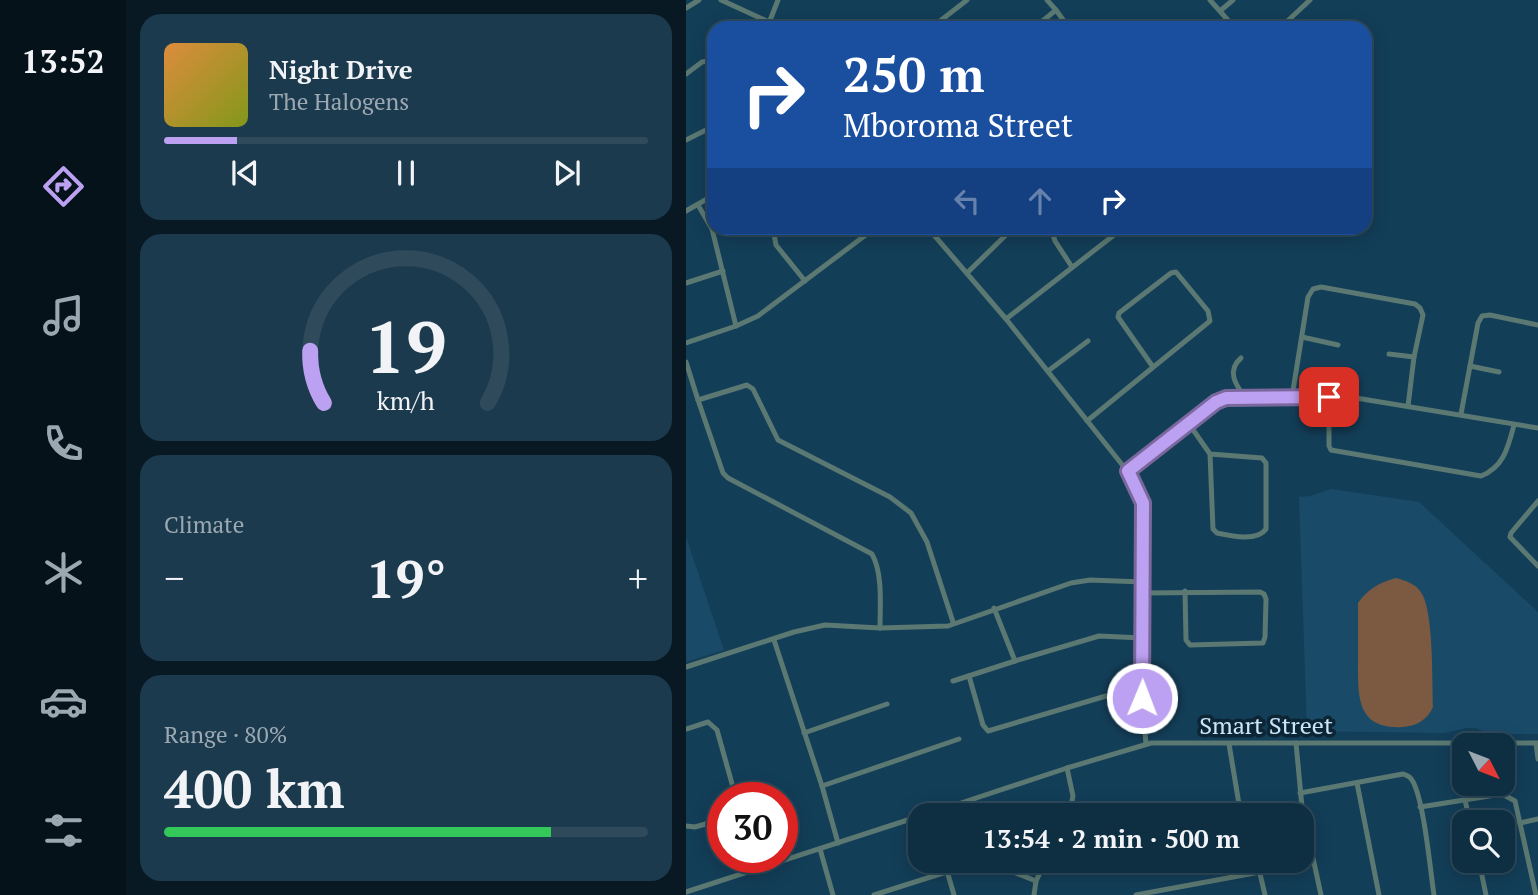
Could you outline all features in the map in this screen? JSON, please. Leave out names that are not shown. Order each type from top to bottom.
[{"type":"street","points":[[686,8],[699,0]]},
{"type":"street","points":[[721,0],[760,21]]},
{"type":"street","points":[[770,21],[778,0]]},
{"type":"street","points":[[940,21],[967,0]]},
{"type":"street","points":[[1048,0],[1064,21]]},
{"type":"street","points":[[1210,0],[1228,21]]},
{"type":"street","points":[[1220,12],[1233,0]]},
{"type":"street","points":[[1288,21],[1310,0]]},
{"type":"street","points":[[1043,21],[1056,10]]},
{"type":"street","points":[[686,74],[707,61]]},
{"type":"street","points":[[686,140],[707,130]]},
{"type":"street","points":[[686,211],[707,199]]},
{"type":"street","points":[[698,205],[707,220]]},
{"type":"street","points":[[714,235],[736,326]]},
{"type":"street","points":[[774,235],[776,245],[805,281]]},
{"type":"street","points":[[686,342],[736,326],[764,312],[866,235]]},
{"type":"street","points":[[934,235],[1128,471],[1143,503],[1142,698],[1146,744]]},
{"type":"street","points":[[967,273],[1006,235]]},
{"type":"street","points":[[1053,235],[1072,267]]},
{"type":"street","points":[[1006,320],[1114,235]]},
{"type":"street","points":[[686,283],[723,271]]},
{"type":"street","points":[[1087,421],[1210,321],[1208,311],[1177,272],[1171,273],[1119,313],[1118,317],[1153,367]]},
{"type":"street","points":[[1292,397],[1308,297],[1314,289],[1321,287],[1415,304],[1420,308],[1423,315],[1408,406]]},
{"type":"street","points":[[1461,414],[1478,323],[1482,317],[1490,314],[1538,324]]},
{"type":"street","points":[[1302,337],[1338,345]]},
{"type":"street","points":[[1048,371],[1088,341]]},
{"type":"street","points":[[1389,354],[1414,357]]},
{"type":"street","points":[[1241,359],[1234,363],[1232,372],[1235,384],[1245,398]]},
{"type":"street","points":[[686,362],[723,473],[872,554],[879,583],[880,628]]},
{"type":"street","points":[[1470,366],[1499,372]]},
{"type":"street","points":[[698,400],[744,385],[750,387],[778,439],[890,497],[911,513],[928,542],[953,622]]},
{"type":"street","points":[[1329,397],[1329,446],[1332,450],[1481,476],[1487,474],[1504,458],[1514,425]]},
{"type":"street","points":[[1128,471],[1216,402],[1226,398],[1356,398],[1538,428]]},
{"type":"street","points":[[1189,424],[1210,454],[1213,528],[1217,533],[1223,534],[1263,534],[1266,529],[1266,463],[1258,456],[1210,454]]},
{"type":"street","points":[[1538,501],[1510,537],[1538,566]]},
{"type":"street","points":[[686,667],[828,625],[941,627],[1052,589],[1090,580],[1143,582]]},
{"type":"street","points":[[1143,593],[1185,591],[1260,592],[1266,599],[1265,638],[1262,643],[1190,645],[1186,640],[1185,591]]},
{"type":"street","points":[[994,608],[1015,661]]},
{"type":"street","points":[[953,681],[1099,636],[1143,638]]},
{"type":"street","points":[[774,640],[838,843]]},
{"type":"street","points":[[969,676],[983,725],[988,731],[1106,696],[1142,698]]},
{"type":"street","points":[[804,733],[887,704]]},
{"type":"street","points":[[686,729],[708,722],[712,724],[717,730],[732,782]]},
{"type":"street","points":[[822,786],[959,739]]},
{"type":"street","points":[[1296,743],[1301,803]]},
{"type":"street","points":[[1537,743],[1538,759]]},
{"type":"street","name":"Smart Street","points":[[961,803],[1146,744],[1537,743]]},
{"type":"street","points":[[1229,744],[1239,803]]},
{"type":"street","points":[[1067,768],[1073,796],[1072,803]]},
{"type":"street","points":[[1300,793],[1403,774],[1408,776],[1413,781],[1420,807],[1432,895]]},
{"type":"street","points":[[1357,783],[1380,895]]},
{"type":"street","points":[[1420,807],[1497,794],[1508,795],[1515,801],[1536,892]]},
{"type":"street","points":[[1465,800],[1467,810]]},
{"type":"street","points":[[1520,823],[1538,819]]},
{"type":"street","name":"Smart Street","points":[[798,856],[908,820]]},
{"type":"street","points":[[686,826],[707,824]]},
{"type":"street","points":[[820,849],[834,895]]},
{"type":"street","points":[[1314,863],[1321,895]]},
{"type":"street","name":"Smart Street","points":[[686,892],[745,873]]},
{"type":"street","points":[[874,895],[941,873]]},
{"type":"street","points":[[948,873],[954,895]]},
{"type":"street","points":[[1015,873],[1035,881]]},
{"type":"street","points":[[1034,895],[1035,881],[1039,873]]},
{"type":"street","points":[[1136,895],[1255,873]]},
{"type":"street","points":[[1260,873],[1265,895]]},
{"type":"street","points":[[1481,873],[1486,895]]},
{"type":"shaded area","points":[[1331,489],[1419,502],[1538,612],[1538,734],[1487,733],[1476,728],[1444,733],[1307,731],[1299,497]]},
{"type":"shaded area","points":[[686,537],[724,650],[686,662]]},
{"type":"shaded area","points":[[1396,578],[1415,586],[1425,600],[1431,646],[1433,707],[1421,721],[1403,727],[1376,723],[1368,716],[1362,707],[1358,684],[1358,603],[1375,587]]},
{"type":"route","points":[[1142,698],[1143,503],[1128,471],[1216,402],[1226,398],[1329,397]]}]
